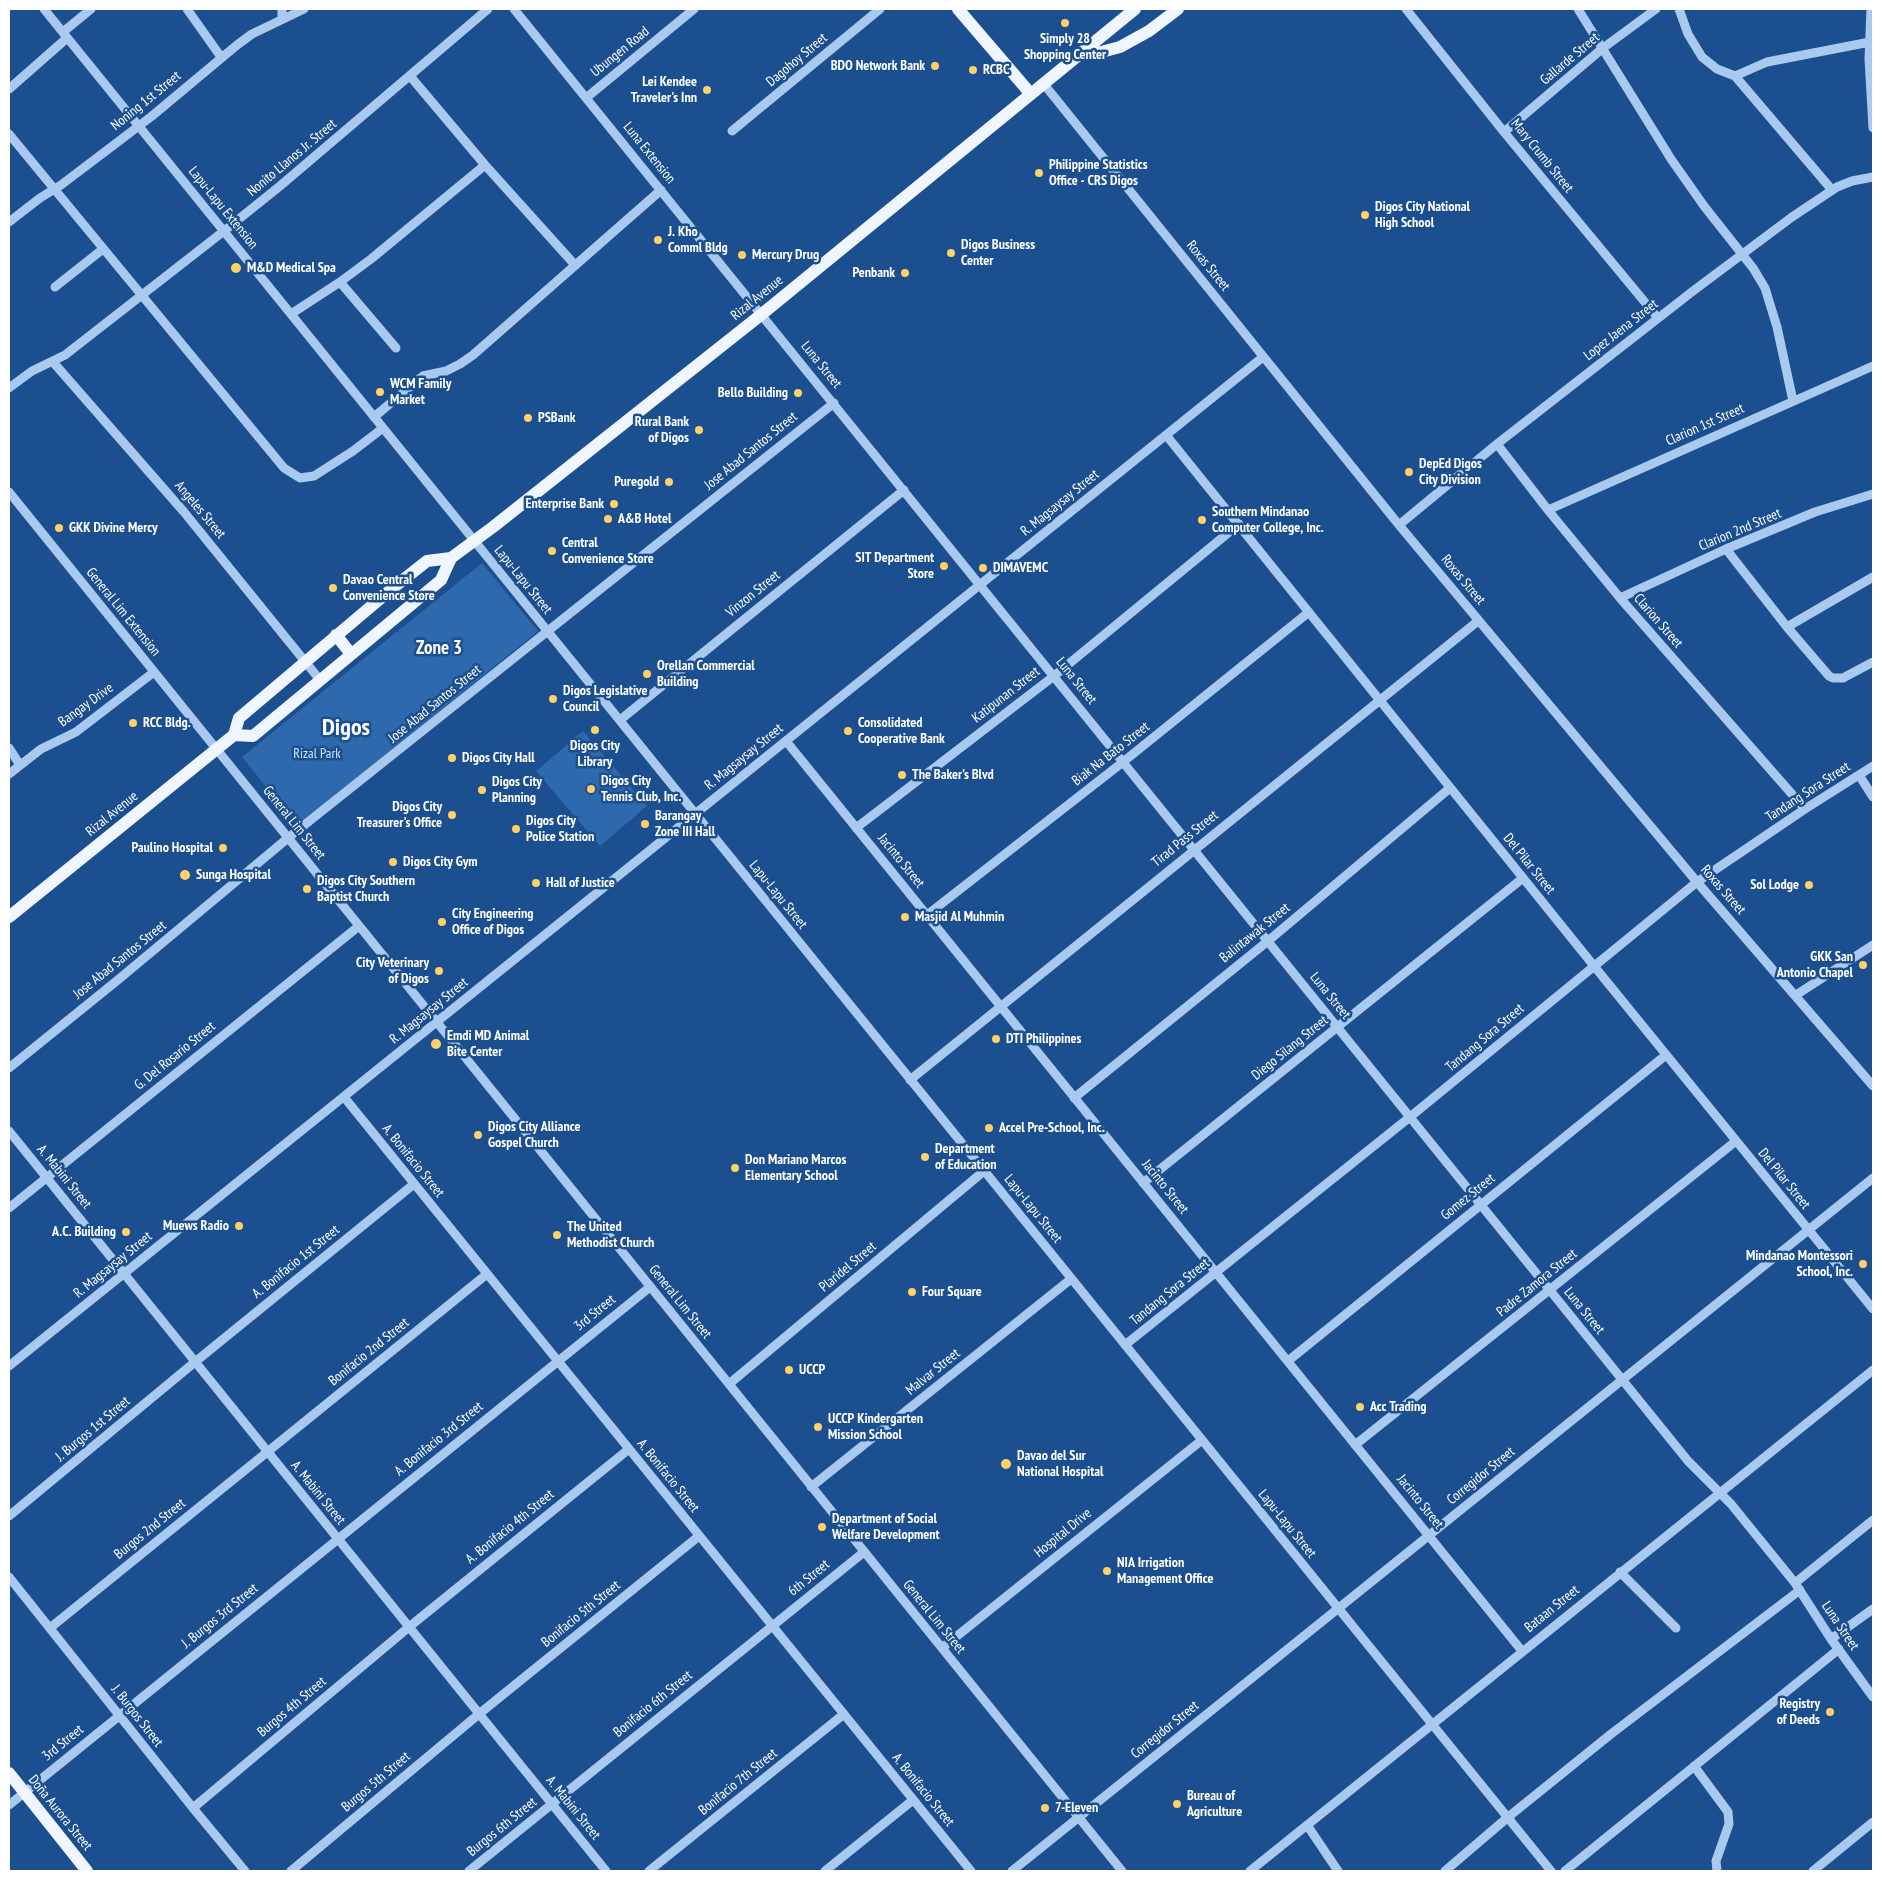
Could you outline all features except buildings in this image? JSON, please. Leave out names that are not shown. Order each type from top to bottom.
[{"type":"main road","points":[[958,9],[1030,94]]},
{"type":"main road","name":"Rizal Avenue","points":[[9,916],[234,735],[239,718],[336,635],[428,561],[451,558],[475,541],[762,314],[1135,9]]},
{"type":"main road","points":[[1077,55],[1090,55],[1120,47],[1149,31],[1178,9]]},
{"type":"main road","name":"Rizal Avenue","points":[[234,735],[252,736],[441,580],[451,558]]},
{"type":"main road","points":[[336,635],[351,654]]},
{"type":"main road","name":"Doña Aurora Street","points":[[9,1773],[87,1871]]},
{"type":"street","name":"Lapu-Lapu Extension","points":[[44,9],[475,541]]},
{"type":"street","points":[[9,89],[92,9]]},
{"type":"street","points":[[187,9],[221,57]]},
{"type":"street","points":[[282,9],[282,20]]},
{"type":"street","name":"Noning 1st Street","points":[[9,222],[139,126],[221,57],[252,34],[304,9]]},
{"type":"street","name":"Nonito Llanos Jr. Street","points":[[9,388],[32,371],[53,362],[84,341],[224,231],[280,186],[488,9]]},
{"type":"street","name":"Luna Extension","points":[[514,9],[762,314]]},
{"type":"street","name":"Ubungen Road","points":[[586,98],[694,9]]},
{"type":"street","name":"Dagohoy Street","points":[[732,132],[880,9]]},
{"type":"street","name":"Mary Crumb Street","points":[[1406,9],[1504,132],[1658,318]]},
{"type":"street","points":[[1578,9],[1672,159],[1704,206],[1762,281],[1769,296],[1793,401]]},
{"type":"street","name":"Gallarde Street","points":[[1504,132],[1604,48],[1656,9]]},
{"type":"street","points":[[1679,9],[1688,34],[1702,57],[1718,69],[1736,76],[1832,190]]},
{"type":"street","points":[[1871,9],[1870,82],[1873,128]]},
{"type":"street","points":[[1736,76],[1767,62],[1870,42]]},
{"type":"street","points":[[410,76],[575,265]]},
{"type":"street","name":"Roxas Street","points":[[1043,83],[1478,621],[1697,882],[1873,1086]]},
{"type":"street","points":[[9,134],[276,459],[293,474],[300,478],[314,476],[353,451],[383,428]]},
{"type":"street","points":[[291,314],[340,282],[486,165]]},
{"type":"street","name":"Lopez Jaena Street","points":[[1399,525],[1497,444],[1658,318],[1792,217],[1832,190],[1852,181],[1873,177]]},
{"type":"street","points":[[374,417],[423,376],[446,371],[467,360],[661,190]]},
{"type":"street","points":[[55,287],[103,249]]},
{"type":"street","points":[[340,282],[396,348]]},
{"type":"street","name":"Luna Street","points":[[762,314],[1688,1461],[1721,1494],[1797,1587],[1831,1639],[1872,1694]]},
{"type":"street","name":"R. Magsaysay Street","points":[[9,1366],[1263,356]]},
{"type":"street","name":"Angeles Street","points":[[53,362],[184,512],[320,680]]},
{"type":"street","name":"Clarion 1st Street","points":[[1548,510],[1873,366]]},
{"type":"street","name":"Jose Abad Santos Street","points":[[9,1068],[288,838],[834,403]]},
{"type":"street","name":"Del Pilar Street","points":[[1166,435],[1873,1309]]},
{"type":"street","name":"Clarion Street","points":[[1497,444],[1620,598],[1805,809]]},
{"type":"street","name":"Vinzon Street","points":[[620,720],[904,490]]},
{"type":"street","name":"General Lim Extension","points":[[9,492],[216,749]]},
{"type":"street","name":"Clarion 2nd Street","points":[[1620,598],[1726,549],[1815,512],[1873,494]]},
{"type":"street","name":"Katipunan Street","points":[[856,828],[1054,676],[1239,524]]},
{"type":"street","name":"Lapu-Lapu Street","points":[[475,541],[1551,1871]]},
{"type":"street","points":[[1726,549],[1788,627],[1833,678],[1847,676],[1873,662]]},
{"type":"street","points":[[1788,627],[1873,577]]},
{"type":"street","name":"Biak Na Bato Street","points":[[927,915],[1123,762],[1309,612]]},
{"type":"street","name":"Tirad Pass Street","points":[[910,1080],[1478,621]]},
{"type":"street","name":"Bangay Drive","points":[[9,774],[41,749],[76,732],[154,672]]},
{"type":"street","name":"Jacinto Street","points":[[786,741],[1522,1651]]},
{"type":"street","points":[[9,748],[20,765]]},
{"type":"street","name":"General Lim Street","points":[[216,749],[1122,1871]]},
{"type":"street","name":"Tandang Sora Street","points":[[1125,1345],[1410,1117],[1697,882],[1805,809],[1873,766]]},
{"type":"street","points":[[1859,775],[1873,797]]},
{"type":"street","name":"Balintawak Street","points":[[1074,1098],[1268,941],[1450,788]]},
{"type":"street","name":"Diego Silang Street","points":[[1143,1183],[1523,878]]},
{"type":"street","name":"G. Del Rosario Street","points":[[9,1208],[359,926]]},
{"type":"street","points":[[1796,995],[1873,945]]},
{"type":"street","name":"Gomez Street","points":[[1288,1362],[1666,1055]]},
{"type":"street","name":"A. Bonifacio Street","points":[[344,1097],[971,1871]]},
{"type":"street","name":"A. Mabini Street","points":[[9,1131],[606,1871]]},
{"type":"street","name":"Padre Zamora Street","points":[[1355,1445],[1736,1141]]},
{"type":"street","name":"Plaridel Street","points":[[729,1384],[984,1171]]},
{"type":"street","name":"Corregidor Street","points":[[1012,1871],[1873,1178]]},
{"type":"street","name":"A. Bonifacio 1st Street","points":[[195,1362],[414,1184]]},
{"type":"street","name":"Bonifacio 2nd Street","points":[[268,1452],[487,1274]]},
{"type":"street","name":"Malvar Street","points":[[811,1486],[1071,1279]]},
{"type":"street","name":"3rd Street","points":[[558,1361],[650,1287]]},
{"type":"street","name":"A. Bonifacio 3rd Street","points":[[338,1538],[558,1361]]},
{"type":"street","name":"J. Burgos 1st Street","points":[[9,1516],[195,1362]]},
{"type":"street","name":"Bataan Street","points":[[1250,1871],[1873,1370]]},
{"type":"street","name":"Hospital Drive","points":[[942,1648],[1202,1440]]},
{"type":"street","name":"A. Bonifacio 4th Street","points":[[409,1627],[629,1449]]},
{"type":"street","name":"Burgos 2nd Street","points":[[50,1628],[268,1452]]},
{"type":"street","points":[[1451,1870],[1507,1818],[1797,1587],[1873,1520]]},
{"type":"street","name":"Bonifacio 5th Street","points":[[479,1714],[699,1536]]},
{"type":"street","name":"J. Burgos 3rd Street","points":[[120,1716],[338,1538]]},
{"type":"street","name":"6th Street","points":[[772,1626],[864,1552]]},
{"type":"street","points":[[1620,1572],[1676,1628]]},
{"type":"street","name":"J. Burgos Street","points":[[9,1577],[192,1808],[245,1871]]},
{"type":"street","points":[[1831,1639],[1873,1609]]},
{"type":"street","name":"Bonifacio 6th Street","points":[[552,1804],[772,1626]]},
{"type":"street","name":"Burgos 4th Street","points":[[192,1808],[409,1627]]},
{"type":"street","points":[[1565,1871],[1839,1649]]},
{"type":"street","name":"Burgos 5th Street","points":[[291,1871],[479,1714]]},
{"type":"street","name":"Bonifacio 7th Street","points":[[649,1871],[844,1714]]},
{"type":"street","name":"3rd Street","points":[[9,1805],[120,1716]]},
{"type":"street","points":[[1694,1766],[1728,1812],[1729,1824],[1716,1861],[1717,1871]]},
{"type":"street","points":[[825,1871],[913,1800]]},
{"type":"street","name":"Burgos 6th Street","points":[[469,1871],[552,1804]]},
{"type":"street","points":[[1813,1871],[1873,1822]]},
{"type":"street","points":[[1307,1825],[1338,1871]]},
{"type":"green space","name":"Rizal Park","points":[[482,563],[538,631],[298,826],[242,757]]},
{"type":"green space","name":"Digos City Tennis Club, Inc.","points":[[583,731],[647,806],[600,846],[536,771]]},
{"type":"place","name":"Simply 28 Shopping Center","points":[[1065,23]]},
{"type":"place","name":"BDO Network Bank","points":[[935,66]]},
{"type":"place","name":"RCBC","points":[[973,70]]},
{"type":"place","name":"Lei Kendee Traveler's Inn","points":[[707,90]]},
{"type":"place","name":"Philippine Statistics Office - CRS Digos","points":[[1039,173]]},
{"type":"place","name":"Digos City National High School","points":[[1365,215]]},
{"type":"place","name":"J. Kho Comml Bldg","points":[[658,240]]},
{"type":"place","name":"Digos Business Center","points":[[951,253]]},
{"type":"place","name":"Mercury Drug","points":[[742,255]]},
{"type":"place","name":"M&D Medical Spa","points":[[236,268]]},
{"type":"place","name":"Penbank","points":[[905,273]]},
{"type":"place","name":"WCM Family Market","points":[[380,392]]},
{"type":"place","name":"Bello Building","points":[[798,393]]},
{"type":"place","name":"PSBank","points":[[528,418]]},
{"type":"place","name":"Rural Bank of Digos","points":[[699,430]]},
{"type":"place","name":"DepEd Digos City Division","points":[[1409,472]]},
{"type":"place","name":"Puregold","points":[[669,482]]},
{"type":"place","name":"Enterprise Bank","points":[[614,504]]},
{"type":"place","name":"A&B Hotel","points":[[608,519]]},
{"type":"place","name":"Southern Mindanao Computer College, Inc.","points":[[1202,520]]},
{"type":"place","name":"GKK Divine Mercy","points":[[59,528]]},
{"type":"place","name":"Central Convenience Store","points":[[552,551]]},
{"type":"place","name":"SIT Department Store","points":[[944,566]]},
{"type":"place","name":"DIMAVEMC","points":[[983,568]]},
{"type":"place","name":"Davao Central Convenience Store","points":[[333,588]]},
{"type":"place","name":"Orellan Commercial Building","points":[[647,674]]},
{"type":"place","name":"Digos Legislative Council","points":[[553,699]]},
{"type":"place","name":"RCC Bldg.","points":[[133,723]]},
{"type":"place","name":"Digos City Library","points":[[595,730]]},
{"type":"place","name":"Consolidated Cooperative Bank","points":[[848,731]]},
{"type":"place","name":"Digos City Hall","points":[[452,758]]},
{"type":"place","name":"The Baker’s Blvd","points":[[902,775]]},
{"type":"place","name":"Digos City Tennis Club, Inc.","points":[[591,789]]},
{"type":"place","name":"Digos City Planning","points":[[482,790]]},
{"type":"place","name":"Digos City Treasurer's Office","points":[[452,815]]},
{"type":"place","name":"Barangay Zone III Hall","points":[[645,824]]},
{"type":"place","name":"Digos City Police Station","points":[[516,829]]},
{"type":"place","name":"Paulino Hospital","points":[[223,848]]},
{"type":"place","name":"Digos City Gym","points":[[393,862]]},
{"type":"place","name":"Sunga Hospital","points":[[185,875]]},
{"type":"place","name":"Hall of Justice","points":[[536,883]]},
{"type":"place","name":"Sol Lodge","points":[[1809,885]]},
{"type":"place","name":"Digos City Southern Baptist Church","points":[[307,889]]},
{"type":"place","name":"Masjid Al Muhmin","points":[[905,917]]},
{"type":"place","name":"City Engineering Office of Digos","points":[[442,922]]},
{"type":"place","name":"GKK San Antonio Chapel","points":[[1863,965]]},
{"type":"place","name":"City Veterinary of Digos","points":[[439,971]]},
{"type":"place","name":"DTI Philippines","points":[[996,1039]]},
{"type":"place","name":"Emdi MD Animal Bite Center","points":[[436,1044]]},
{"type":"place","name":"Accel Pre-School, Inc.","points":[[989,1128]]},
{"type":"place","name":"Digos City Alliance Gospel Church","points":[[478,1135]]},
{"type":"place","name":"Department of Education","points":[[925,1157]]},
{"type":"place","name":"Don Mariano Marcos Elementary School","points":[[735,1168]]},
{"type":"place","name":"Muews Radio","points":[[239,1226]]},
{"type":"place","name":"A.C. Building","points":[[126,1232]]},
{"type":"place","name":"The United Methodist Church","points":[[557,1235]]},
{"type":"place","name":"Mindanao Montessori School, Inc.","points":[[1863,1264]]},
{"type":"place","name":"Four Square","points":[[912,1292]]},
{"type":"place","name":"UCCP","points":[[789,1370]]},
{"type":"place","name":"Acc Trading","points":[[1360,1407]]},
{"type":"place","name":"UCCP Kindergarten Mission School","points":[[818,1427]]},
{"type":"place","name":"Davao del Sur National Hospital","points":[[1006,1464]]},
{"type":"place","name":"Department of Social Welfare Development","points":[[822,1527]]},
{"type":"place","name":"NIA Irrigation Management Office","points":[[1107,1571]]},
{"type":"place","name":"Registry of Deeds","points":[[1830,1712]]},
{"type":"place","name":"Bureau of Agriculture","points":[[1177,1804]]},
{"type":"place","name":"7-Eleven","points":[[1045,1808]]},
{"type":"district","name":"Zone 3","points":[[439,649]]},
{"type":"district","name":"Digos","points":[[346,728]]}]
